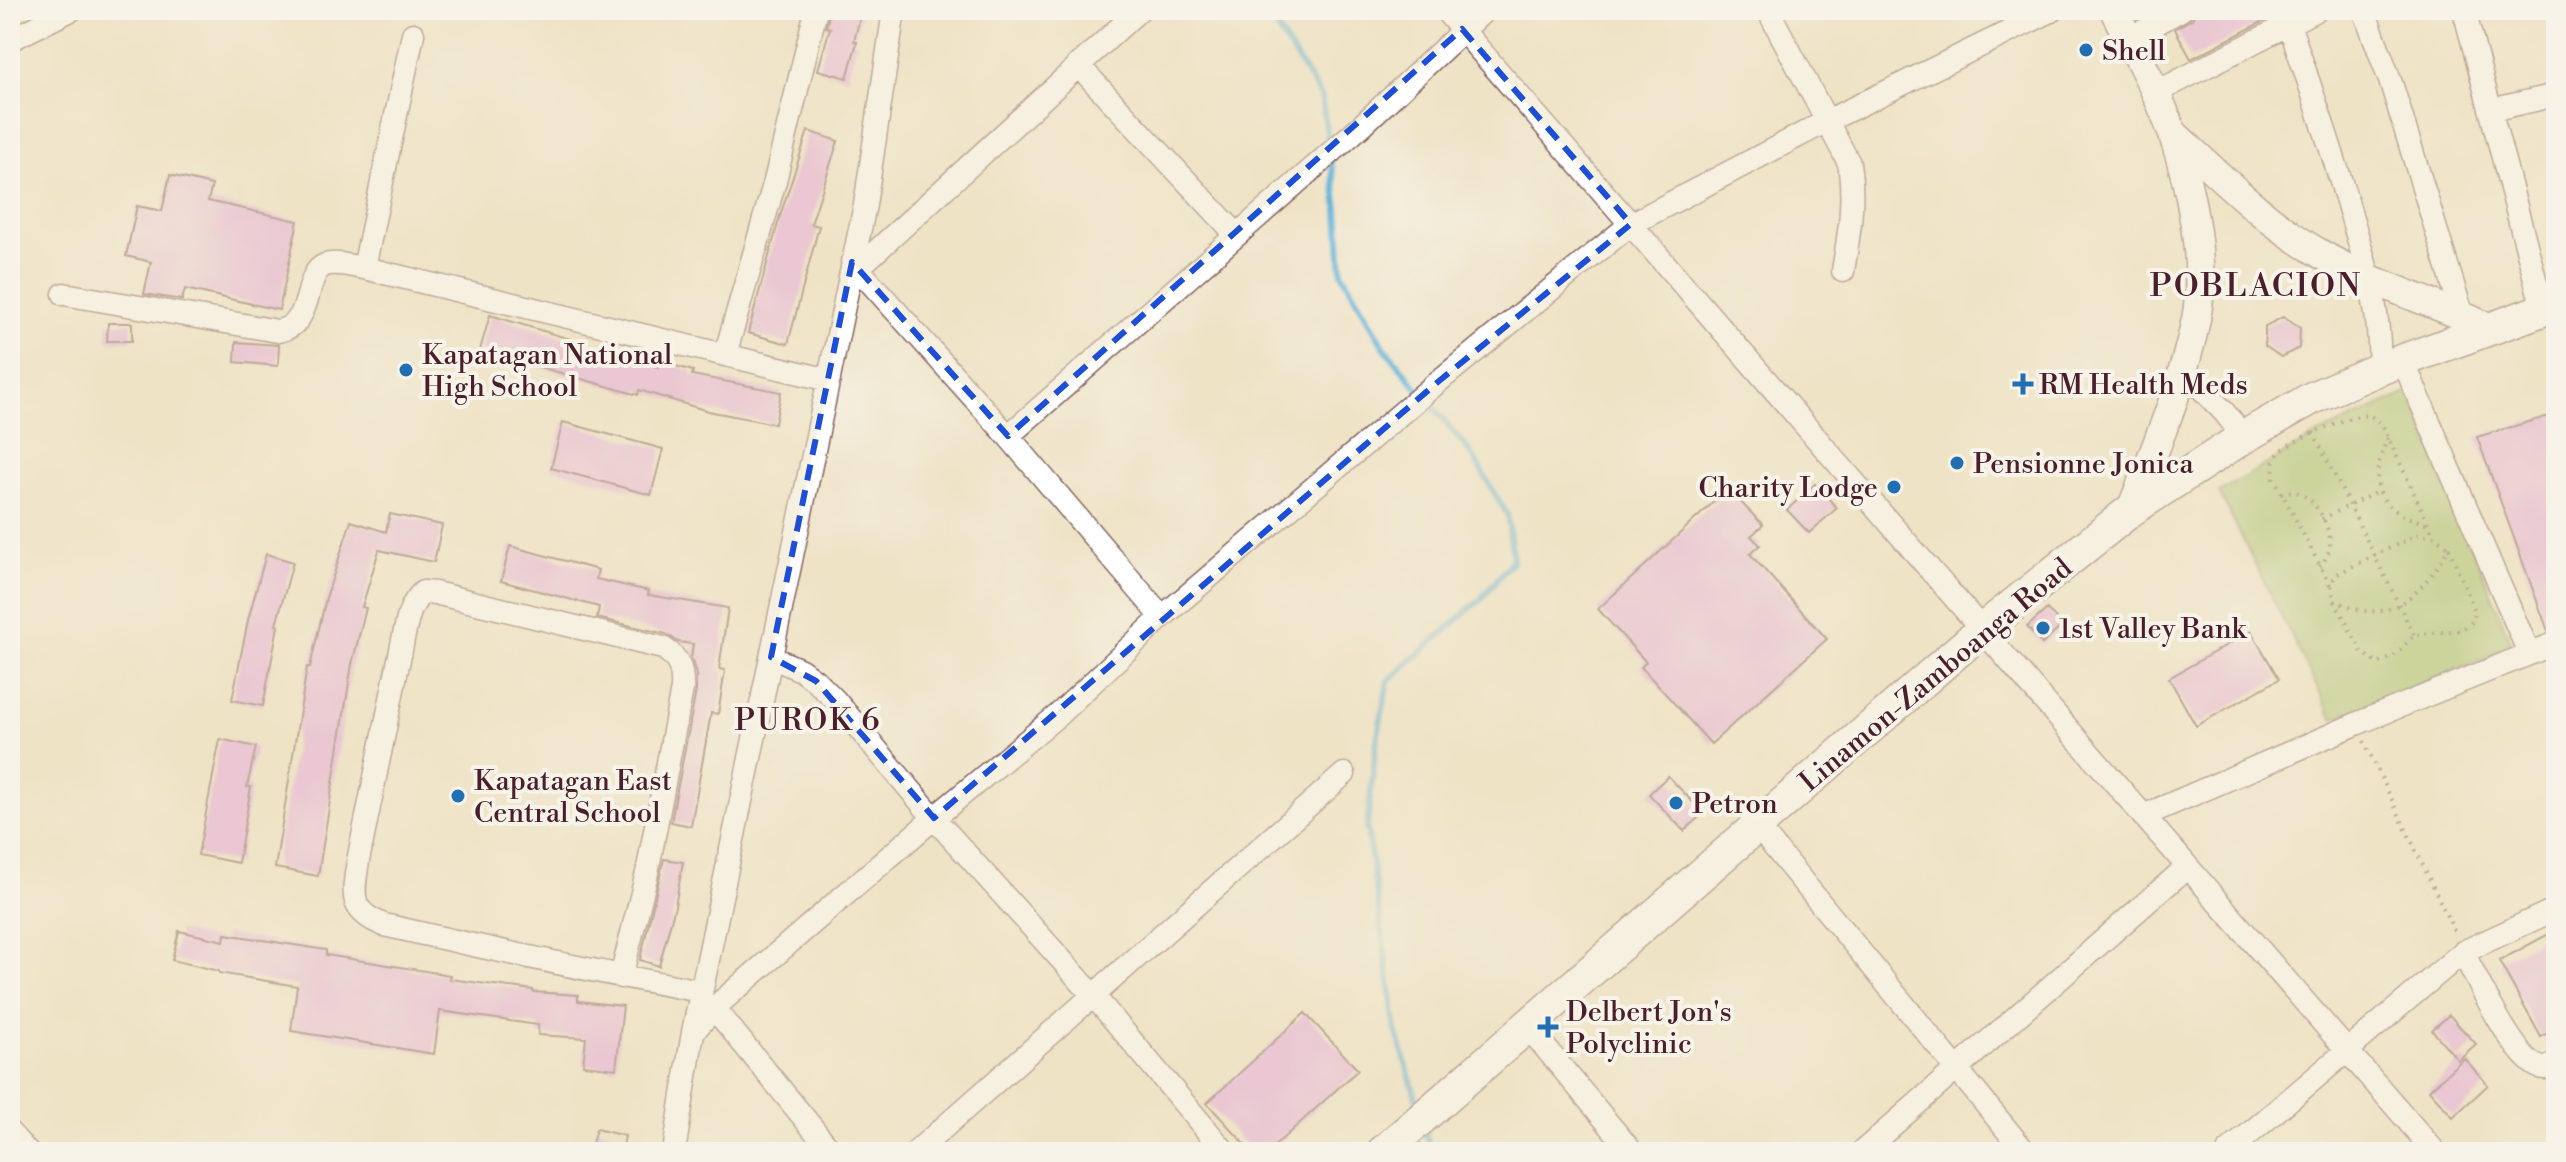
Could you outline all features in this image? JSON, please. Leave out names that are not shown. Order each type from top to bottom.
[{"type":"highway","name":"Linamon-Zamboanga Road","points":[[1405,1133],[1982,630],[2131,510],[2299,405],[2391,365],[2550,307]]},
{"type":"main road","points":[[2114,10],[2172,132],[2193,217],[2200,272],[2197,316],[2183,369],[2131,510]]},
{"type":"main road","points":[[2172,132],[2282,229],[2318,253],[2368,278],[2462,314],[2492,329]]},
{"type":"street","points":[[10,40],[71,10]]},
{"type":"street","points":[[725,355],[775,181],[816,10]]},
{"type":"street","points":[[674,1152],[693,1032],[708,1000],[771,657],[855,265],[894,10]]},
{"type":"street","points":[[855,265],[1139,10]]},
{"type":"street","points":[[1445,10],[2435,1152]]},
{"type":"street","points":[[1008,436],[1360,127],[1485,10]]},
{"type":"street","points":[[1768,10],[1849,163],[1852,217],[1843,271]]},
{"type":"street","points":[[708,1000],[1058,715],[1162,617],[1439,381],[1631,224],[1825,122],[2053,10]]},
{"type":"street","points":[[2129,39],[2181,10]]},
{"type":"street","points":[[2155,93],[2316,10]]},
{"type":"street","points":[[2364,10],[2392,86],[2462,314]]},
{"type":"street","points":[[2464,10],[2550,307]]},
{"type":"street","points":[[2289,24],[2336,163],[2378,314],[2380,344],[2529,653]]},
{"type":"street","points":[[364,268],[413,34]]},
{"type":"street","points":[[1078,65],[1236,234]]},
{"type":"street","points":[[2491,110],[2556,95]]},
{"type":"street","points":[[64,294],[278,331],[287,329],[300,318],[320,269],[332,264],[364,268],[829,380]]},
{"type":"street","points":[[855,265],[1008,436],[1162,617]]},
{"type":"street","points":[[2183,369],[2244,437]]},
{"type":"street","points":[[621,977],[647,873],[679,704],[680,666],[673,654],[663,648],[423,592],[410,610],[358,861],[353,890],[362,914],[384,925],[621,977],[708,1000],[832,1152]]},
{"type":"street","points":[[2143,816],[2356,724],[2556,643]]},
{"type":"street","points":[[771,657],[801,670],[816,681],[1093,995],[1225,1152]]},
{"type":"street","points":[[916,1152],[1344,774]]},
{"type":"street","points":[[1757,826],[2025,1152]]},
{"type":"street","points":[[1862,1152],[2187,867]]},
{"type":"street","points":[[2228,1152],[2463,952],[2556,909]]},
{"type":"street","points":[[2463,952],[2500,1023],[2528,1060],[2536,1067],[2545,1068],[2556,1063]]},
{"type":"street","points":[[1528,1027],[1632,1152]]},
{"type":"street","points":[[10,1133],[27,1152]]},
{"type":"path","points":[[2299,405],[2414,635]]},
{"type":"path","points":[[2331,587],[2337,574],[2374,555],[2417,535],[2434,536],[2449,548],[2473,605],[2474,620],[2462,630],[2414,635],[2393,657],[2378,664],[2362,652],[2281,493],[2273,471],[2277,456],[2287,446],[2352,416],[2371,416],[2380,423],[2388,438],[2434,536]]},
{"type":"path","points":[[2388,438],[2378,465],[2379,491],[2399,515],[2429,524]]},
{"type":"path","points":[[2322,519],[2379,491]]},
{"type":"path","points":[[2281,493],[2294,492],[2305,496],[2322,519],[2330,545],[2320,567]]},
{"type":"path","points":[[2334,601],[2372,612],[2399,604],[2421,588],[2449,548]]},
{"type":"path","points":[[2356,724],[2448,914],[2463,952]]},
{"type":"highlighted area","points":[[1462,29],[1631,224],[1439,381],[934,818],[816,681],[771,657],[852,262],[1008,436]]},
{"type":"green space","points":[[2409,392],[2513,647],[2333,719],[2219,492],[2319,434]]},
{"type":"building","points":[[830,10],[862,10],[847,78],[818,70],[830,28],[826,27]]},
{"type":"building","points":[[2195,10],[2285,10],[2191,59],[2175,29],[2193,18]]},
{"type":"building","points":[[808,131],[838,141],[811,224],[819,226],[788,344],[748,333],[780,216]]},
{"type":"building","points":[[170,175],[212,185],[208,201],[298,221],[279,310],[185,289],[182,300],[144,294],[151,262],[126,256],[137,206],[162,211]]},
{"type":"building","points":[[490,315],[658,367],[659,361],[693,371],[692,375],[781,392],[775,424],[708,411],[639,390],[638,395],[480,350]]},
{"type":"building","points":[[2283,317],[2300,328],[2299,348],[2281,357],[2265,346],[2265,326]]},
{"type":"building","points":[[108,323],[132,323],[132,341],[107,341]]},
{"type":"building","points":[[236,342],[279,345],[278,366],[235,362]]},
{"type":"building","points":[[2556,414],[2556,629],[2548,631],[2477,437]]},
{"type":"building","points":[[563,422],[663,449],[651,495],[551,468]]},
{"type":"building","points":[[1815,484],[1837,508],[1809,533],[1787,510]]},
{"type":"building","points":[[1728,489],[1763,525],[1751,536],[1760,545],[1750,554],[1827,639],[1711,744],[1641,667],[1646,662],[1598,609]]},
{"type":"building","points":[[390,514],[442,525],[434,562],[379,550],[362,607],[366,608],[352,664],[318,876],[275,868],[307,667],[310,667],[326,598],[351,521],[386,532]]},
{"type":"building","points":[[510,546],[598,570],[596,579],[649,591],[648,595],[728,608],[719,669],[725,670],[718,714],[711,713],[691,826],[671,822],[696,691],[696,674],[691,658],[693,644],[678,642],[666,634],[597,618],[599,607],[501,581]]},
{"type":"building","points":[[266,554],[293,562],[276,625],[263,706],[232,700],[248,620]]},
{"type":"building","points":[[2047,609],[2062,626],[2042,644],[2027,627]]},
{"type":"building","points":[[2251,631],[2279,679],[2196,726],[2169,678]]},
{"type":"building","points":[[220,739],[256,747],[247,787],[251,787],[238,863],[198,855]]},
{"type":"building","name":"Petron","points":[[1668,776],[1703,813],[1684,831],[1649,794]]},
{"type":"building","points":[[664,859],[683,862],[659,966],[640,960]]},
{"type":"building","points":[[2556,930],[2556,1028],[2541,1037],[2499,961]]},
{"type":"building","points":[[179,931],[224,941],[225,934],[326,950],[326,955],[450,975],[449,979],[533,992],[578,995],[578,1001],[623,1006],[616,1069],[583,1065],[586,1038],[538,1035],[538,1025],[440,1011],[434,1054],[291,1031],[297,986],[219,973],[172,960]]},
{"type":"building","points":[[1305,1013],[1358,1070],[1268,1152],[1252,1152],[1207,1103]]},
{"type":"building","points":[[2449,1015],[2476,1044],[2458,1060],[2432,1030]]},
{"type":"building","points":[[2464,1058],[2488,1085],[2453,1117],[2429,1090]]},
{"type":"building","points":[[596,1129],[625,1136],[622,1152],[590,1152]]},
{"type":"waterway","points":[[1265,10],[1321,96],[1329,145]]},
{"type":"waterway","points":[[1331,160],[1342,273],[1384,347],[1471,453],[1507,514],[1513,560],[1481,599],[1388,681],[1376,745],[1367,828],[1396,1030],[1419,1108]]},
{"type":"waterway","points":[[1425,1131],[1431,1152]]},
{"type":"place","name":"Shell","points":[[2086,50]]},
{"type":"place","name":"Kapatagan National High School","points":[[406,370]]},
{"type":"place","name":"RM Health Meds","points":[[2023,384]]},
{"type":"place","name":"Pensionne Jonica","points":[[1957,463]]},
{"type":"place","name":"Charity Lodge","points":[[1894,487]]},
{"type":"place","name":"1st Valley Bank","points":[[2043,628]]},
{"type":"place","name":"Kapatagan East Central School","points":[[458,796]]},
{"type":"place","name":"Petron","points":[[1676,803]]},
{"type":"place","name":"Delbert Jon's Polyclinic","points":[[1548,1027]]},
{"type":"district","name":"POBLACION","points":[[2256,285]]},
{"type":"district","name":"PUROK 6","points":[[808,720]]}]
